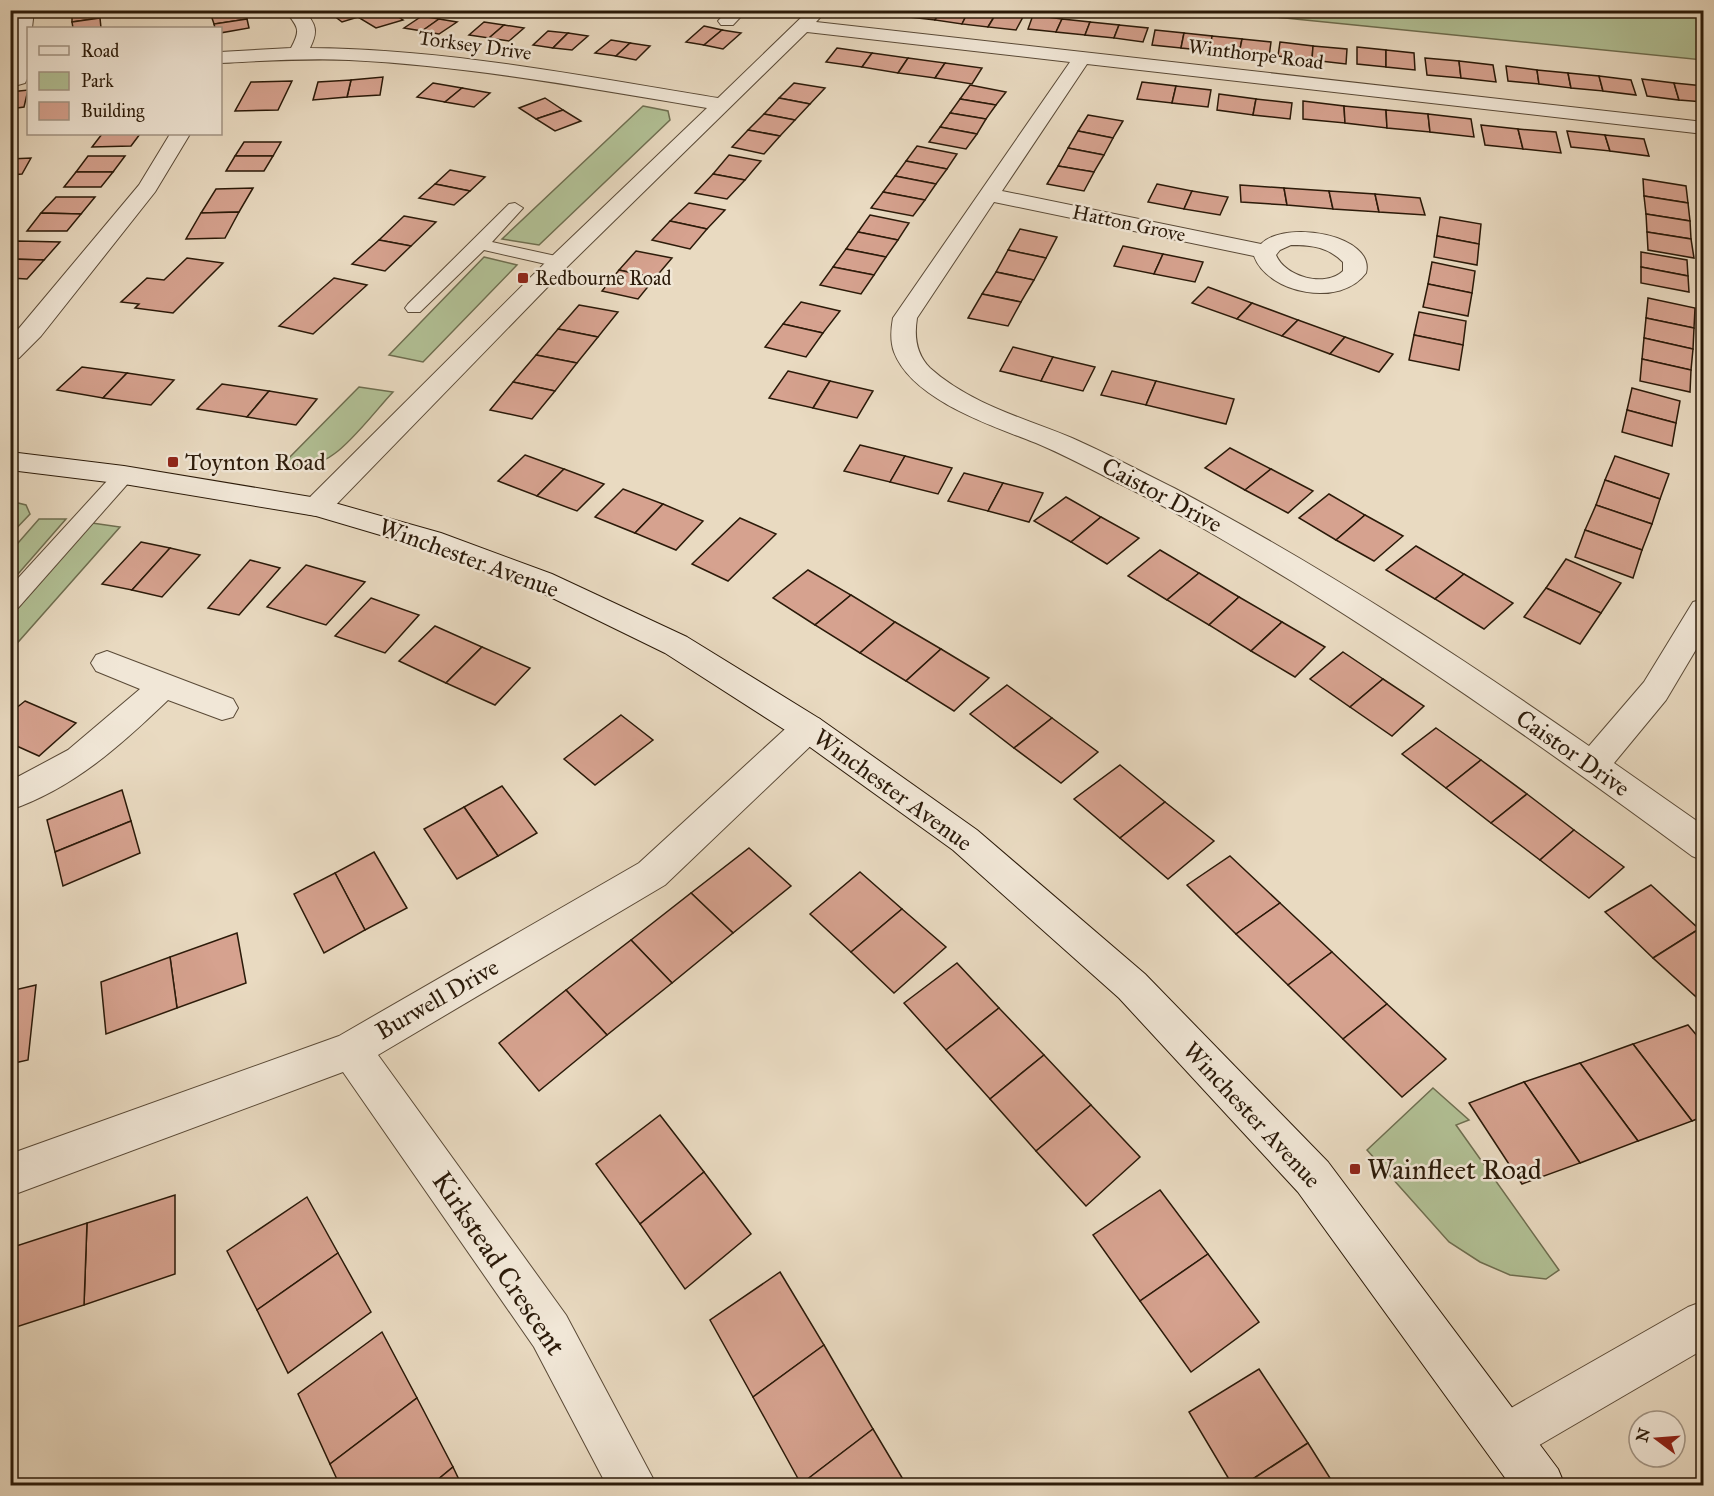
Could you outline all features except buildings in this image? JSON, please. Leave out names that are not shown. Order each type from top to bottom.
[{"type":"street","points":[[19,79],[25,10]]},
{"type":"street","points":[[292,10],[306,23],[307,36],[298,53]]},
{"type":"street","points":[[317,507],[559,262],[819,10]]},
{"type":"street","name":"Winthorpe Road","points":[[802,26],[1704,128]]},
{"type":"street","name":"Torksey Drive","points":[[222,61],[298,53],[442,61],[722,104]]},
{"type":"street","name":"Caistor Drive","points":[[1083,57],[905,318],[903,336],[908,355],[917,369],[964,402],[1065,445],[1172,497],[1365,612],[1593,765],[1704,846]]},
{"type":"street","points":[[10,353],[32,331],[148,188],[179,135]]},
{"type":"street","name":"Hatton Grove","points":[[991,195],[1266,252]]},
{"type":"street","name":"Winchester Avenue","points":[[10,461],[124,475],[317,507],[431,540],[542,581],[676,645],[808,728],[965,840],[1132,986],[1313,1178],[1541,1485]]},
{"type":"street","points":[[1593,765],[1655,691],[1704,610]]},
{"type":"street","points":[[107,663],[222,708]]},
{"type":"street","points":[[10,795],[40,782],[79,759],[116,730],[164,685]]},
{"type":"street","name":"Burwell Drive","points":[[10,1175],[351,1050],[652,874],[808,728]]},
{"type":"street","name":"Kirkstead Crescent","points":[[351,1050],[550,1331],[633,1485]]},
{"type":"street","points":[[1507,1437],[1704,1323]]},
{"type":"lane","points":[[414,308],[515,208]]},
{"type":"lane","points":[[480,244],[559,262]]},
{"type":"lane","points":[[10,602],[124,475]]},
{"type":"green space","points":[[1216,11],[1703,11],[1703,60]]},
{"type":"green space","points":[[643,106],[668,111],[670,120],[539,245],[502,239]]},
{"type":"green space","points":[[484,257],[517,265],[423,362],[389,355]]},
{"type":"green space","points":[[359,387],[393,392],[349,442],[328,458],[308,465],[280,467]]},
{"type":"green space","points":[[10,501],[26,505],[30,514],[11,534]]},
{"type":"green space","points":[[39,519],[66,519],[11,582],[11,551]]},
{"type":"green space","points":[[92,523],[120,527],[12,649],[11,616]]},
{"type":"green space","points":[[1433,1088],[1469,1120],[1456,1125],[1559,1270],[1546,1279],[1510,1275],[1480,1262],[1449,1242],[1367,1150]]},
{"type":"place","name":"Redbourne Road","points":[[523,278]]},
{"type":"place","name":"Toynton Road","points":[[173,462]]},
{"type":"place","name":"Wainfleet Road","points":[[1355,1169]]}]
